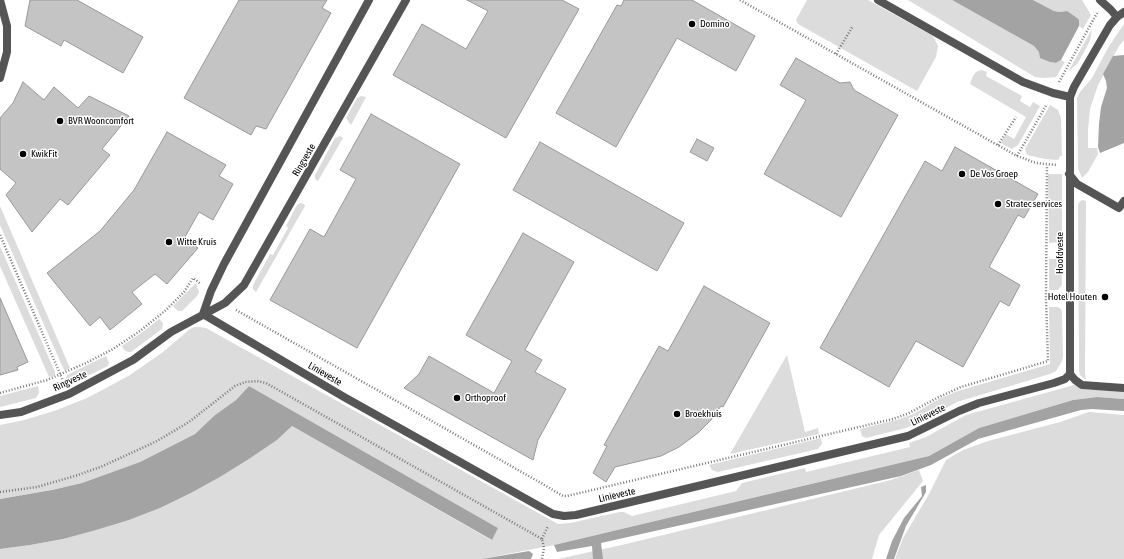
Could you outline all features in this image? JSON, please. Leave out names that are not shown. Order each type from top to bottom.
[{"type":"street","points":[[0,0],[7,26],[8,52],[0,78]]},
{"type":"street","name":"Ringveste","points":[[203,314],[211,291],[224,264],[368,0]]},
{"type":"street","name":"Ringveste","points":[[0,415],[21,412],[69,394],[133,360],[171,332],[225,303],[244,285],[406,0]]},
{"type":"street","points":[[878,0],[1023,82],[1052,93],[1070,97]]},
{"type":"street","name":"Hoofdveste","points":[[1070,374],[1070,97],[1074,87],[1110,25],[1120,14],[1102,1]]},
{"type":"street","points":[[1069,174],[1077,184],[1122,210],[1124,201]]},
{"type":"street","name":"Linieveste","points":[[203,314],[351,401],[553,514],[564,516],[584,513],[908,436],[959,411],[979,404],[1054,384],[1070,374]]},
{"type":"street","points":[[1070,374],[1082,385],[1124,388]]},
{"type":"path","points":[[740,0],[1017,156],[1047,165],[1058,165],[1069,174]]},
{"type":"path","points":[[1017,156],[1102,1]]},
{"type":"path","points":[[836,54],[853,26]]},
{"type":"path","points":[[998,145],[1016,117]]},
{"type":"path","points":[[225,303],[259,324],[563,496],[567,496],[894,419],[961,387],[1048,361],[1046,298],[1047,165]]},
{"type":"path","points":[[0,236],[69,394]]},
{"type":"path","points":[[0,393],[47,380],[93,360],[140,331],[166,310],[184,292],[194,278],[211,291]]},
{"type":"path","points":[[0,492],[37,486],[78,475],[103,466],[157,441],[189,422],[235,386],[245,382],[257,381],[266,383],[542,539],[544,548],[542,559]]},
{"type":"shaded area","points":[[807,0],[868,0],[933,36],[938,46],[936,57],[917,91],[798,24],[796,20]]},
{"type":"shaded area","points":[[908,0],[952,0],[1034,46],[1050,62],[1056,63],[1061,60],[1065,62],[1056,77],[1035,77]]},
{"type":"shaded area","points":[[952,0],[1033,0],[1054,11],[1067,11],[1079,20],[1079,26],[1061,60],[1056,63],[1050,62],[1040,58],[1039,52],[1034,46]]},
{"type":"shaded area","points":[[1033,0],[1082,0],[1091,15],[1083,29],[1067,11],[1054,11]]},
{"type":"shaded area","points":[[1124,24],[1124,40],[1119,46],[1098,85],[1090,109],[1088,148],[1097,148],[1098,154],[1088,172],[1082,178],[1078,168],[1077,98],[1092,78],[1109,46]]},
{"type":"shaded area","points":[[1092,29],[1090,41],[1078,63],[1068,72]]},
{"type":"shaded area","points":[[1124,55],[1124,143],[1100,153],[1098,147],[1099,124],[1101,107],[1107,88],[1103,74],[1113,56]]},
{"type":"shaded area","points":[[981,70],[987,72],[986,76],[1022,96],[1020,101],[1030,107],[1033,102],[1040,106],[1018,145],[1012,149],[1001,143],[1006,134],[1014,139],[1026,117],[970,84],[976,72]]},
{"type":"shaded area","points":[[361,96],[366,97],[351,125],[346,118],[357,98]]},
{"type":"shaded area","points":[[1050,105],[1058,110],[1061,118],[1062,156],[1060,156],[1057,160],[1027,155],[1025,149]]},
{"type":"shaded area","points":[[340,136],[343,138],[318,181],[315,179],[315,175],[335,138]]},
{"type":"shaded area","points":[[1048,174],[1062,174],[1062,237],[1059,242],[1049,243]]},
{"type":"shaded area","points":[[1080,201],[1086,201],[1086,380],[1080,375],[1079,371],[1078,205]]},
{"type":"shaded area","points":[[300,203],[304,204],[305,206],[256,292],[253,289],[253,285],[270,254],[273,255],[288,228],[286,226],[297,205]]},
{"type":"shaded area","points":[[0,206],[70,368],[65,371],[0,225]]},
{"type":"shaded area","points":[[0,246],[55,375],[49,377],[0,266]]},
{"type":"shaded area","points":[[1049,259],[1058,259],[1061,261],[1062,285],[1058,290],[1049,290]]},
{"type":"shaded area","points":[[196,283],[199,292],[197,296],[182,311],[178,311],[173,306]]},
{"type":"shaded area","points":[[1049,307],[1058,307],[1062,312],[1063,357],[1056,371],[957,402],[906,428],[866,438],[862,436],[860,429],[900,419],[913,414],[941,398],[958,391],[1050,364]]},
{"type":"shaded area","points":[[159,319],[163,323],[162,329],[131,352],[124,350],[122,346]]},
{"type":"shaded area","points":[[194,327],[206,328],[558,524],[570,523],[620,512],[624,512],[632,516],[736,491],[742,483],[805,468],[806,472],[910,447],[909,443],[926,437],[966,415],[1074,385],[1082,389],[1124,391],[1124,399],[1097,397],[1073,400],[979,428],[929,456],[554,545],[482,559],[0,559],[0,549],[63,539],[129,520],[160,508],[191,493],[249,459],[277,440],[292,426],[491,540],[498,528],[249,386],[236,400],[215,415],[195,434],[140,462],[82,483],[0,499],[0,425],[54,411],[87,398],[130,375],[163,352]]},
{"type":"shaded area","points":[[787,355],[805,432],[818,428],[819,434],[730,454]]},
{"type":"shaded area","points":[[106,356],[109,363],[108,366],[69,385],[66,378],[67,375]]},
{"type":"shaded area","points":[[38,386],[39,393],[36,398],[0,407],[0,396]]},
{"type":"shaded area","points":[[249,386],[498,528],[492,540],[292,426],[277,440],[249,459],[191,493],[160,508],[129,520],[63,539],[0,549],[0,499],[82,483],[140,462],[195,434],[215,415],[236,400]]},
{"type":"shaded area","points":[[1097,397],[1124,399],[1124,411],[1092,409],[1081,410],[978,439],[931,465],[901,476],[601,543],[603,559],[593,559],[592,546],[557,552],[554,545],[929,456],[979,428],[1073,400]]},
{"type":"shaded area","points":[[1089,412],[1124,415],[1124,559],[895,559],[903,538],[929,494],[946,460],[963,450],[988,441],[1060,422]]},
{"type":"shaded area","points":[[821,438],[822,444],[818,449],[718,472],[712,470],[709,465]]},
{"type":"shaded area","points":[[919,470],[923,481],[879,535],[872,559],[558,559],[891,480]]},
{"type":"shaded area","points":[[926,485],[926,492],[906,526],[894,559],[886,559],[892,541],[904,518],[922,496],[921,487]]},
{"type":"shaded area","points":[[529,551],[533,554],[531,559],[482,559]]},
{"type":"building","points":[[30,0],[77,0],[143,37],[123,73],[64,40],[61,46],[25,26]]},
{"type":"building","points":[[239,0],[327,0],[322,8],[331,13],[266,129],[256,126],[251,135],[184,98]]},
{"type":"building","points":[[467,0],[562,0],[579,9],[506,138],[393,75],[422,24],[466,49],[488,11]]},
{"type":"building","points":[[624,0],[692,0],[755,36],[736,71],[677,38],[616,147],[556,113],[617,5],[621,6]]},
{"type":"building","points":[[796,58],[840,83],[850,82],[854,90],[898,115],[841,217],[764,174],[806,100],[780,85]]},
{"type":"building","points":[[23,82],[44,100],[54,87],[78,108],[89,96],[129,116],[102,149],[110,155],[68,205],[60,199],[32,232],[6,195],[16,183],[0,169],[0,118],[13,103]]},
{"type":"building","points":[[371,114],[460,164],[357,348],[270,300],[310,229],[324,237],[356,179],[340,170]]},
{"type":"building","points":[[167,132],[226,165],[219,176],[233,184],[213,220],[199,212],[185,237],[198,248],[167,284],[155,274],[132,292],[142,304],[110,330],[100,317],[90,326],[47,273],[100,231],[134,190]]},
{"type":"building","points":[[697,139],[714,148],[707,161],[690,152]]},
{"type":"building","points":[[540,142],[684,223],[657,271],[513,190]]},
{"type":"building","points":[[955,147],[1038,194],[1024,218],[1018,215],[989,267],[1020,285],[1009,306],[1000,301],[963,367],[916,341],[889,387],[820,348],[925,161],[942,171]]},
{"type":"building","points":[[523,233],[574,262],[525,350],[542,360],[535,372],[566,389],[538,440],[533,460],[404,388],[419,374],[429,356],[494,393],[512,361],[466,335]]},
{"type":"building","points":[[704,286],[770,323],[723,407],[721,406],[711,420],[698,433],[679,447],[661,456],[615,467],[606,482],[593,473],[607,446],[604,445],[659,346],[668,351]]},
{"type":"building","points":[[0,298],[28,362],[17,367],[18,370],[0,375]]},
{"type":"place","name":"Domino","points":[[692,24]]},
{"type":"place","name":"BVR Wooncomfort","points":[[60,121]]},
{"type":"place","name":"KwikFit","points":[[23,154]]},
{"type":"place","name":"De Vos Groep","points":[[962,174]]},
{"type":"place","name":"Stratec services","points":[[998,204]]},
{"type":"place","name":"Witte Kruis","points":[[169,242]]},
{"type":"place","name":"Hotel Houten","points":[[1105,297]]},
{"type":"place","name":"Orthoproof","points":[[457,398]]},
{"type":"place","name":"Broekhuis","points":[[677,414]]}]
